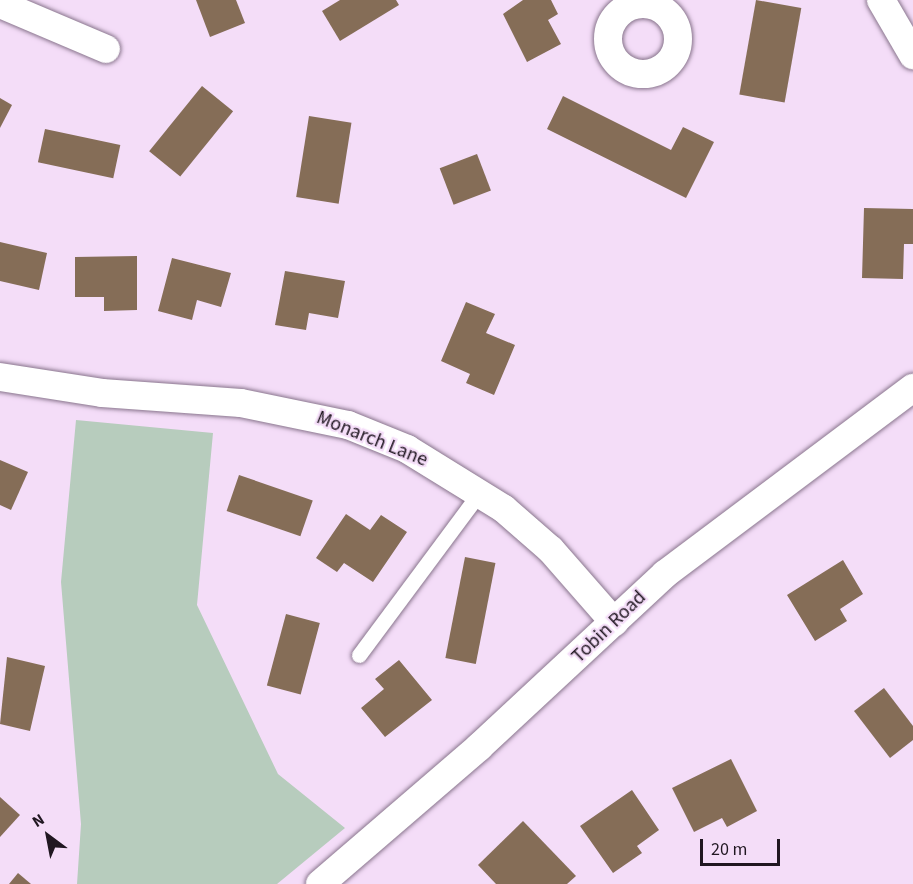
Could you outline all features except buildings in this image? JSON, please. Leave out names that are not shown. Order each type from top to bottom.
[{"type":"street","points":[[881,0],[913,55]]},
{"type":"street","points":[[0,4],[106,49]]},
{"type":"street","name":"Monarch Lane","points":[[0,377],[304,413],[407,449],[480,492],[551,550],[614,621]]},
{"type":"street","name":"Tobin Road","points":[[320,884],[614,621],[760,498],[913,387]]},
{"type":"lane","points":[[359,655],[480,492]]},
{"type":"green space","points":[[76,420],[213,433],[197,605],[278,774],[345,828],[277,884],[77,884],[81,824],[61,582]]}]
